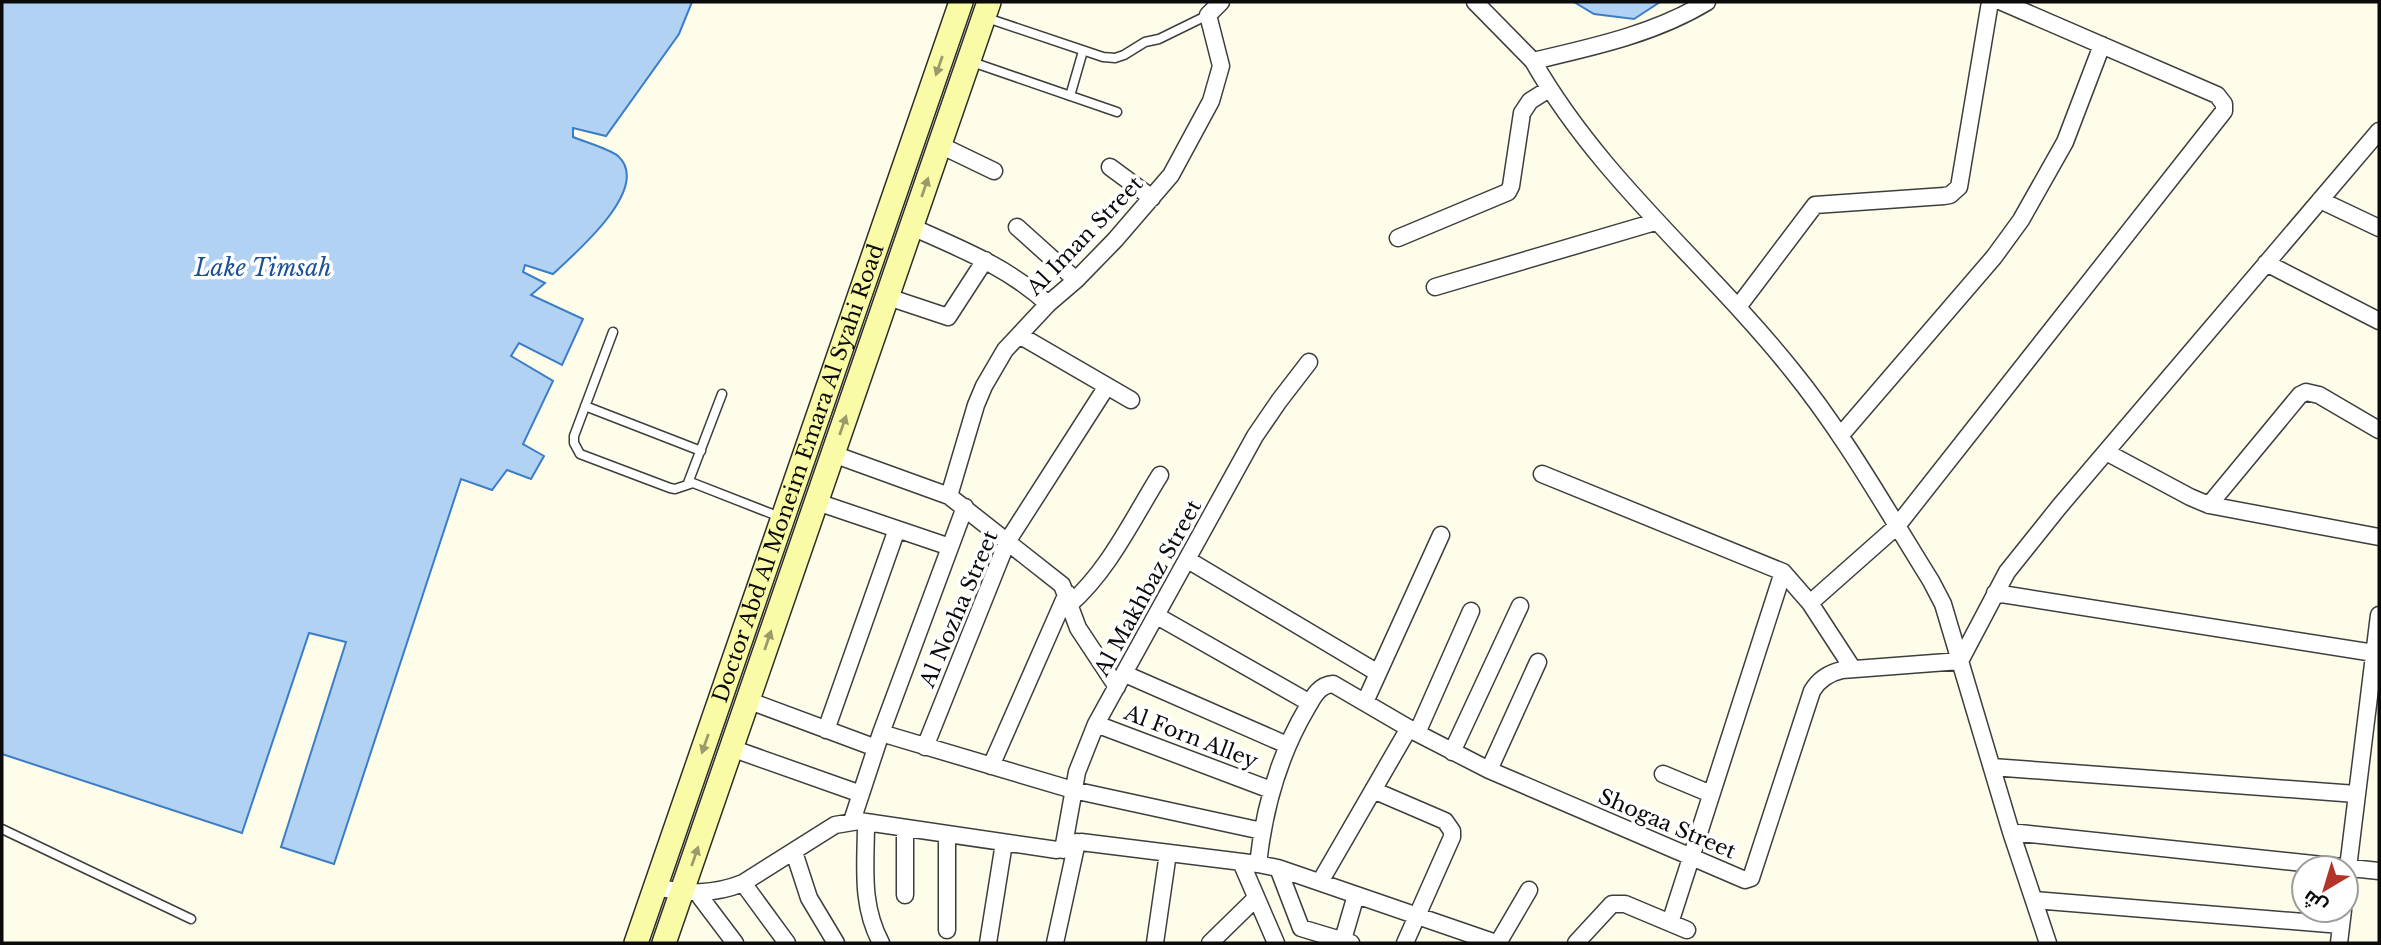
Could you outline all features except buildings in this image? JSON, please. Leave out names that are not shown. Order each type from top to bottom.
[{"type":"main road","name":"Doctor Abd Al Moneim Emara Al Syahi Road","points":[[636,943],[961,2]]},
{"type":"main road","name":"Doctor Abd Al Moneim Emara Al Syahi Road","points":[[664,943],[690,894],[747,700],[987,9]]},
{"type":"street","points":[[1209,15],[1221,2]]},
{"type":"street","points":[[1475,2],[1533,61],[1549,89],[1617,178],[1655,222],[1738,307],[1792,369],[1840,436],[1931,581],[1942,604],[2011,832],[2048,943]]},
{"type":"street","points":[[1533,61],[1613,42],[1691,12],[1707,2]]},
{"type":"street","points":[[1738,307],[1815,205],[1944,196],[1950,195],[1959,187],[1990,2]]},
{"type":"street","points":[[1810,603],[1897,526],[2224,111],[2224,104],[2217,95],[2002,2]]},
{"type":"street","name":"Al Iman Street","points":[[949,496],[984,386],[1005,350],[1048,304],[1076,280],[1152,198],[1171,175],[1211,101],[1221,66],[1209,15]]},
{"type":"street","points":[[1840,436],[1994,257],[2021,220],[2065,142],[2102,45]]},
{"type":"street","points":[[1398,238],[1508,192],[1522,114],[1530,101],[1549,89]]},
{"type":"street","points":[[1959,661],[2007,572],[2319,200],[2378,136]]},
{"type":"street","points":[[940,145],[994,171]]},
{"type":"street","points":[[1110,167],[1152,198]]},
{"type":"street","points":[[2319,200],[2379,228]]},
{"type":"street","points":[[1435,287],[1655,222]]},
{"type":"street","points":[[912,227],[985,260],[1029,287],[1048,304]]},
{"type":"street","points":[[1017,227],[1076,280]]},
{"type":"street","points":[[887,296],[948,317],[985,260]]},
{"type":"street","points":[[2266,263],[2379,321]]},
{"type":"street","points":[[1018,335],[1131,400]]},
{"type":"street","name":"Al Makhbaz Street","points":[[1055,943],[1070,846],[1073,790],[1082,757],[1096,724],[1255,436],[1309,362]]},
{"type":"street","name":"Al Nozha Street","points":[[925,747],[1007,542],[1107,386]]},
{"type":"street","points":[[2209,505],[2300,395],[2306,392],[2319,395],[2379,430]]},
{"type":"street","points":[[2106,452],[2209,505],[2379,537]]},
{"type":"street","points":[[833,454],[949,496],[965,508],[1062,585],[1078,628],[1121,681],[1287,745]]},
{"type":"street","points":[[1542,474],[1783,572],[1810,603],[1853,669]]},
{"type":"street","points":[[991,766],[1068,599],[1083,593],[1105,565],[1160,475]]},
{"type":"street","points":[[817,502],[950,547]]},
{"type":"street","points":[[881,943],[870,918],[865,897],[859,822],[861,794],[878,741],[965,508]]},
{"type":"street","points":[[826,730],[897,529]]},
{"type":"street","points":[[1365,702],[1441,535]]},
{"type":"street","points":[[1188,560],[1378,673]]},
{"type":"street","points":[[1670,923],[1783,572]]},
{"type":"street","points":[[1995,593],[2374,653]]},
{"type":"street","points":[[1452,752],[1520,606]]},
{"type":"street","points":[[1320,882],[1373,790],[1413,731],[1471,611]]},
{"type":"street","points":[[2349,854],[2375,677],[2374,653],[2379,615]]},
{"type":"street","points":[[1157,616],[1310,703],[1287,745],[1271,790],[1258,864]]},
{"type":"street","name":"Shogaa Street","points":[[1310,703],[1322,687],[1333,684],[1413,731],[1489,770],[1745,880],[1751,878],[1812,691],[1825,677],[1842,670],[1959,661]]},
{"type":"street","points":[[1489,770],[1538,662]]},
{"type":"street","points":[[747,700],[826,730],[925,747],[1073,790],[1262,831]]},
{"type":"street","name":"Al Forn Alley","points":[[1096,724],[1271,790]]},
{"type":"street","points":[[731,748],[861,794]]},
{"type":"street","points":[[1992,767],[2356,794]]},
{"type":"street","points":[[1663,774],[1712,794]]},
{"type":"street","points":[[1373,790],[1445,821],[1452,831],[1405,943]]},
{"type":"street","points":[[656,887],[690,894],[729,889],[835,825],[859,822],[1004,842],[1168,853],[1258,864],[1278,868],[1497,943],[1529,890]]},
{"type":"street","points":[[905,828],[905,895]]},
{"type":"street","points":[[2011,832],[2290,869]]},
{"type":"street","points":[[947,834],[947,930]]},
{"type":"street","points":[[988,943],[1004,842]]},
{"type":"street","points":[[794,852],[809,898],[836,943]]},
{"type":"street","points":[[1155,943],[1168,853]]},
{"type":"street","points":[[1241,862],[1276,943]]},
{"type":"street","points":[[1278,868],[1301,928],[1345,942],[1356,895]]},
{"type":"street","points":[[2360,874],[2379,871]]},
{"type":"street","points":[[743,883],[787,943]]},
{"type":"street","points":[[690,894],[735,943]]},
{"type":"street","points":[[1210,943],[1256,898]]},
{"type":"street","points":[[2034,900],[2290,914]]},
{"type":"street","points":[[1576,943],[1612,904],[1625,904],[1687,930]]},
{"type":"street","points":[[2339,943],[2341,924]]},
{"type":"lane","points":[[987,9],[1083,51],[1115,58],[1144,42],[1159,39],[1209,15]]},
{"type":"lane","points":[[1070,96],[1083,51]]},
{"type":"lane","points":[[969,61],[1117,112]]},
{"type":"lane","points":[[613,332],[574,436],[573,443],[580,454],[670,488],[680,488],[688,483],[722,394]]},
{"type":"lane","points":[[585,406],[701,451]]},
{"type":"lane","points":[[688,483],[698,484],[783,518]]},
{"type":"lane","points":[[2,829],[191,919]]},
{"type":"water","name":"Lake Timsah","points":[[2,2],[692,2],[679,34],[606,136],[573,128],[573,137],[618,156],[626,169],[626,185],[606,220],[553,274],[525,265],[523,272],[545,283],[531,295],[583,319],[562,365],[519,343],[511,356],[553,381],[523,444],[544,456],[531,479],[507,470],[492,490],[461,479],[334,864],[281,847],[346,642],[309,633],[242,833],[2,754]]},
{"type":"water","points":[[1574,2],[1660,2],[1634,19],[1594,14]]}]
